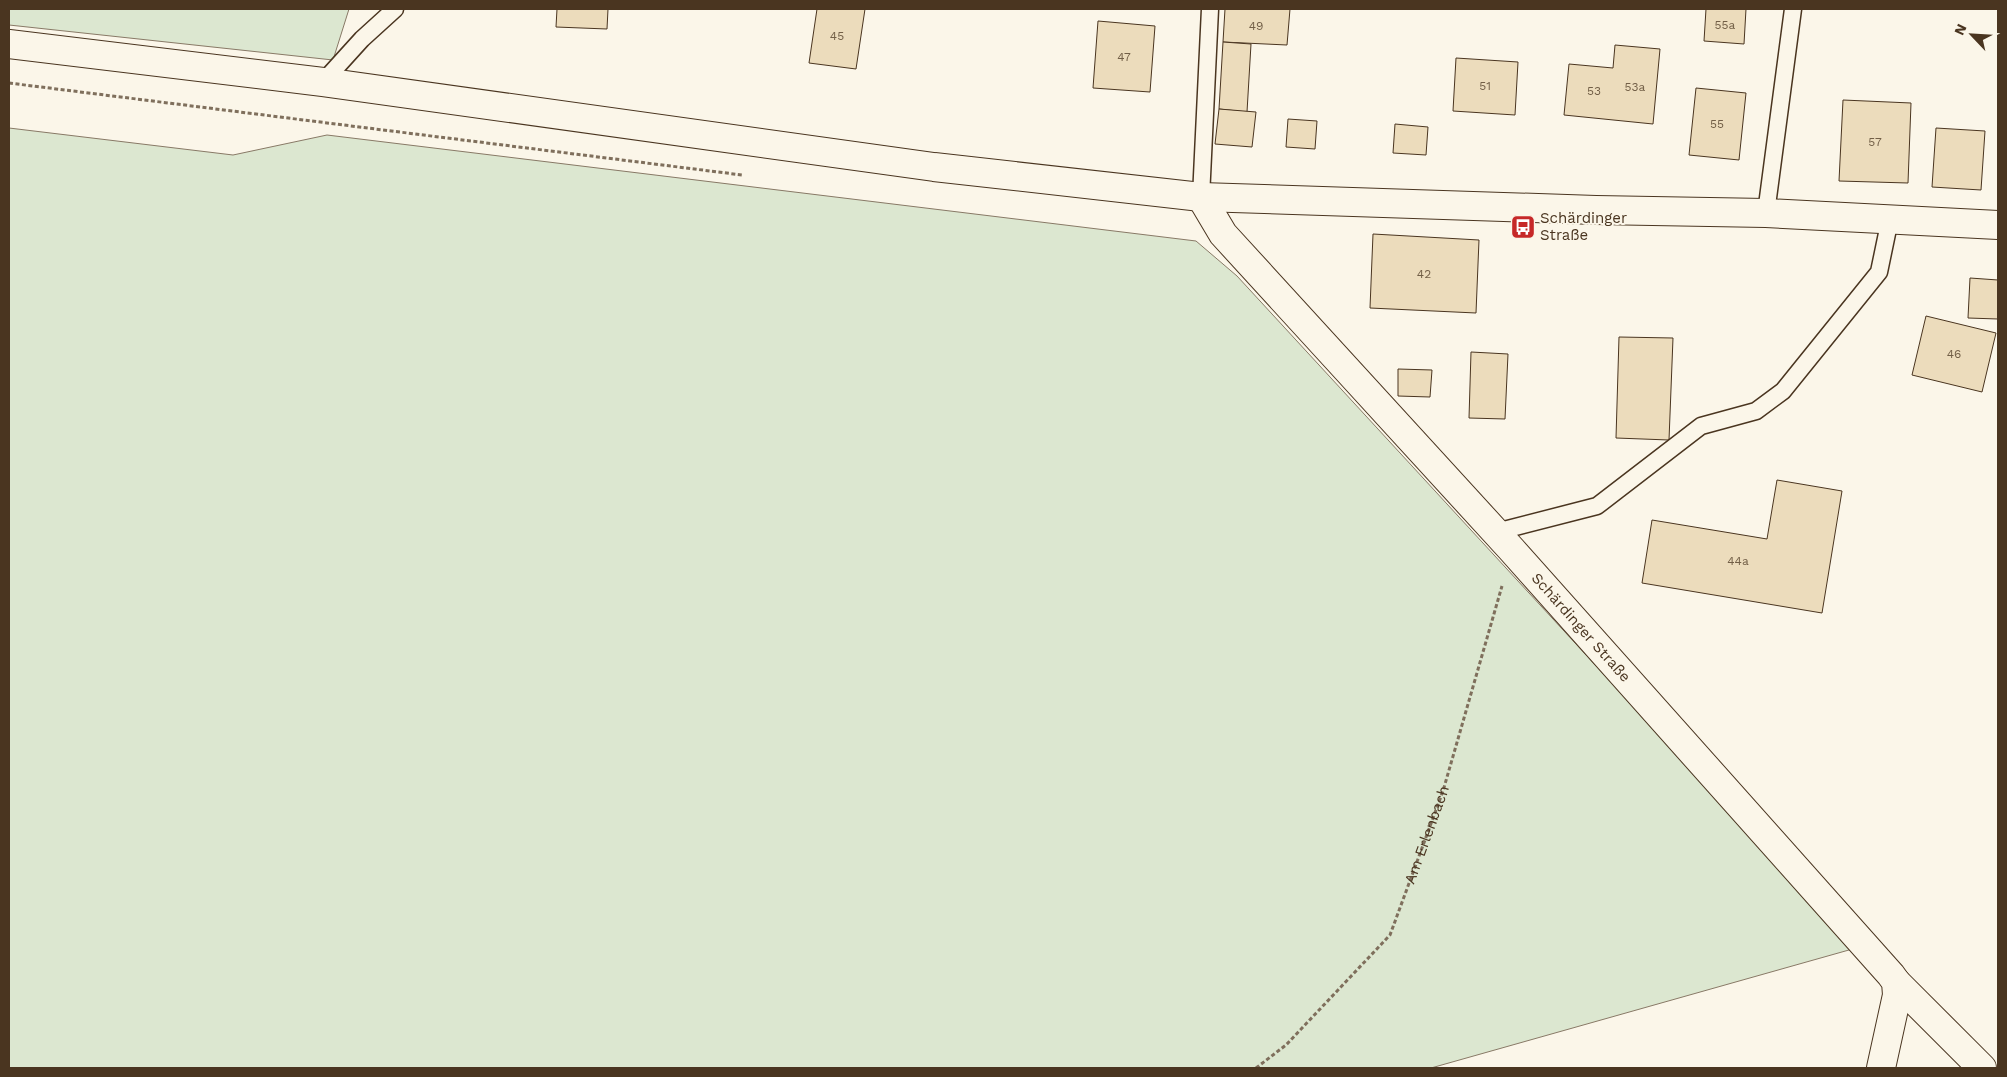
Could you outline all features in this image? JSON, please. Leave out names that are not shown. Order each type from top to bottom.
[{"type":"main road","points":[[9,44],[323,82],[934,167],[1201,197],[1569,209],[1766,213],[1998,225]]},
{"type":"main road","name":"Schärdinger Straße","points":[[1201,197],[1222,234],[1504,541],[1896,982]]},
{"type":"main road","points":[[1881,1068],[1897,995],[1896,982]]},
{"type":"main road","points":[[1896,982],[1982,1068]]},
{"type":"lane","points":[[323,82],[362,39],[395,9]]},
{"type":"lane","points":[[1201,197],[1210,9]]},
{"type":"lane","points":[[1766,213],[1793,9]]},
{"type":"lane","points":[[1504,541],[1597,506],[1701,426],[1756,411],[1782,391],[1879,272],[1890,219]]},
{"type":"path","points":[[9,83],[746,176]]},
{"type":"path","name":"Am Erlenbach","points":[[1256,1068],[1286,1045],[1390,935],[1443,790],[1504,541]]},
{"type":"green space","points":[[9,9],[349,9],[333,60],[9,25]]},
{"type":"green space","points":[[9,128],[233,155],[327,135],[1196,241],[1237,276],[1856,948],[1431,1068],[9,1068]]},
{"type":"building","points":[[557,9],[608,9],[607,29],[556,27]]},
{"type":"building","points":[[817,9],[865,9],[856,69],[809,63]]},
{"type":"building","points":[[1225,9],[1290,9],[1287,45],[1223,42]]},
{"type":"building","points":[[1706,9],[1746,9],[1744,44],[1704,41]]},
{"type":"building","points":[[1098,21],[1155,26],[1150,92],[1093,88]]},
{"type":"building","points":[[1223,42],[1251,44],[1247,112],[1219,109]]},
{"type":"building","points":[[1615,45],[1660,49],[1653,124],[1564,115],[1569,64],[1613,68]]},
{"type":"building","points":[[1456,58],[1518,62],[1515,115],[1453,111]]},
{"type":"building","points":[[1696,88],[1746,93],[1739,160],[1689,155]]},
{"type":"building","points":[[1843,100],[1911,103],[1908,183],[1839,181]]},
{"type":"building","points":[[1219,109],[1256,112],[1252,147],[1215,144]]},
{"type":"building","points":[[1288,119],[1317,121],[1315,149],[1286,147]]},
{"type":"building","points":[[1395,124],[1428,127],[1426,155],[1393,153]]},
{"type":"building","points":[[1936,128],[1985,131],[1981,190],[1932,187]]},
{"type":"building","points":[[1373,234],[1479,240],[1476,313],[1370,308]]},
{"type":"building","points":[[1970,278],[1998,280],[1998,319],[1968,318]]},
{"type":"building","points":[[1926,316],[1996,333],[1982,392],[1912,375]]},
{"type":"building","points":[[1619,337],[1673,338],[1669,440],[1616,438]]},
{"type":"building","points":[[1471,352],[1508,354],[1505,419],[1469,418]]},
{"type":"building","points":[[1398,369],[1432,370],[1430,397],[1398,396]]},
{"type":"building","points":[[1777,480],[1842,491],[1822,613],[1642,583],[1652,520],[1767,539]]},
{"type":"place","name":"Schärdinger Straße","points":[[1523,227]]}]
